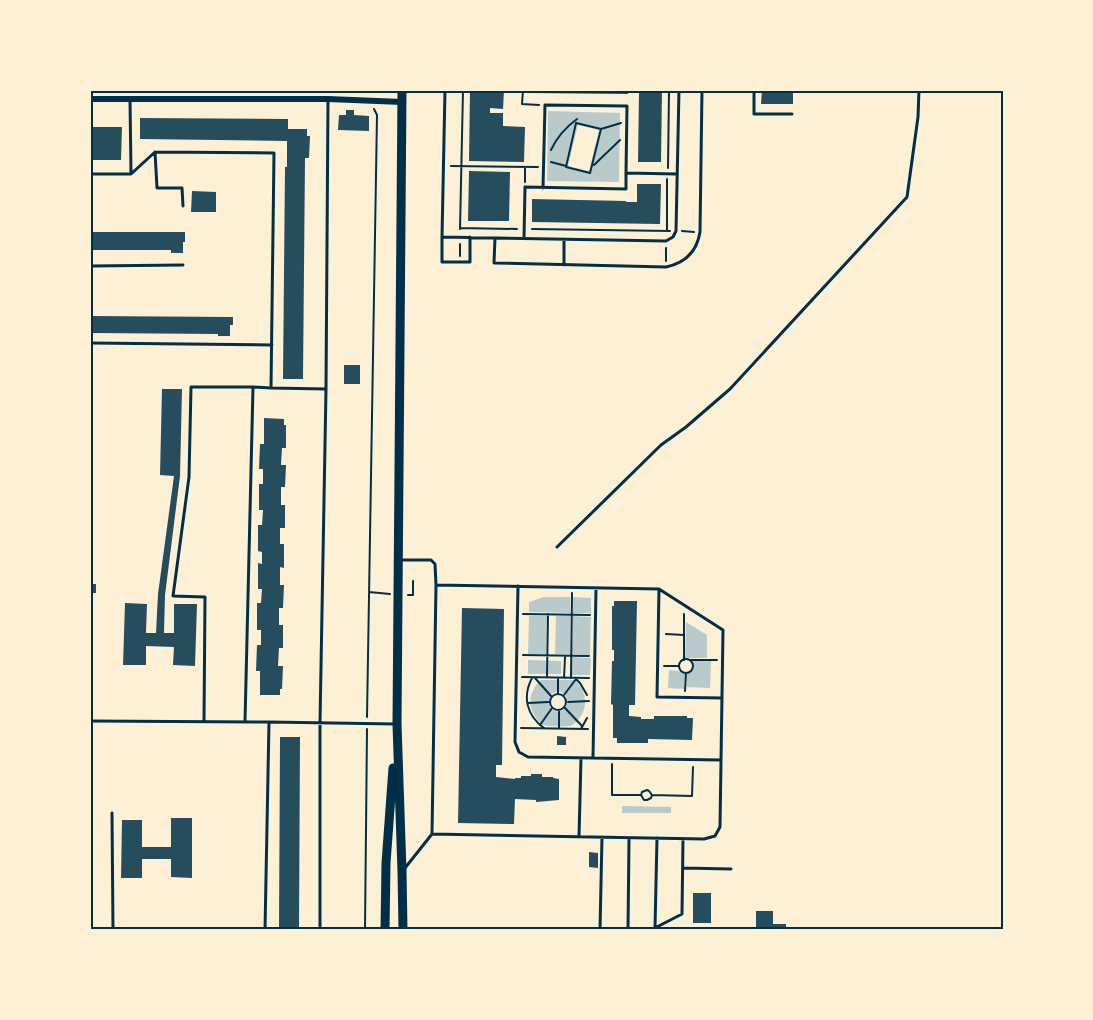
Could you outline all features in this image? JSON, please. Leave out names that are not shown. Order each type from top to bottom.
[{"type":"main road","points":[[402,90],[397,724],[403,930]]},
{"type":"main road","points":[[385,930],[386,863],[397,724]]},
{"type":"street","points":[[90,99],[328,99],[402,102]]},
{"type":"lane","points":[[445,90],[442,262],[470,262],[470,237]]},
{"type":"lane","points":[[442,237],[666,241],[673,237],[676,231],[679,90]]},
{"type":"lane","points":[[495,238],[494,263],[666,267],[684,260],[697,245],[700,232],[702,90]]},
{"type":"lane","points":[[754,90],[754,114],[792,114]]},
{"type":"lane","points":[[557,547],[661,445],[730,389],[907,197],[918,117],[919,90]]},
{"type":"lane","points":[[130,99],[131,174]]},
{"type":"lane","points":[[320,930],[320,723],[328,99]]},
{"type":"lane","points":[[524,238],[525,187],[543,188],[626,189],[627,106],[545,105],[546,161],[543,188]]},
{"type":"lane","points":[[90,174],[131,174],[155,152],[274,153],[271,388]]},
{"type":"lane","points":[[155,152],[158,188],[182,188],[183,206]]},
{"type":"lane","points":[[626,173],[677,174]]},
{"type":"lane","points":[[564,239],[564,265]]},
{"type":"lane","points":[[90,266],[183,266]]},
{"type":"lane","points":[[90,344],[272,345]]},
{"type":"lane","points":[[204,722],[205,597],[173,596],[189,477],[191,387],[326,389]]},
{"type":"lane","points":[[245,722],[253,387]]},
{"type":"lane","points":[[398,560],[431,560],[435,564],[436,585],[432,834],[402,871]]},
{"type":"lane","points":[[432,834],[704,839],[715,836],[720,827],[723,630],[659,589],[436,585]]},
{"type":"lane","points":[[518,586],[516,746],[519,752],[528,757],[721,760]]},
{"type":"lane","points":[[593,758],[596,588]]},
{"type":"lane","points":[[659,589],[657,697],[722,698]]},
{"type":"lane","points":[[90,721],[397,724]]},
{"type":"lane","points":[[264,930],[269,722]]},
{"type":"lane","points":[[579,837],[581,758]]},
{"type":"lane","points":[[112,813],[113,930]]},
{"type":"lane","points":[[600,930],[602,837]]},
{"type":"lane","points":[[628,930],[629,838]]},
{"type":"lane","points":[[657,838],[653,929],[682,914],[683,839]]},
{"type":"lane","points":[[682,868],[731,869]]},
{"type":"path","points":[[460,262],[463,90]]},
{"type":"path","points":[[523,90],[522,104],[545,105]]},
{"type":"path","points":[[365,930],[377,115],[374,110],[374,101]]},
{"type":"path","points":[[566,166],[578,119],[568,125],[555,141],[546,161],[590,173],[601,129]]},
{"type":"path","points":[[576,123],[601,129],[627,120]]},
{"type":"path","points":[[592,167],[609,149],[627,135]]},
{"type":"path","points":[[443,166],[544,168]]},
{"type":"path","points":[[525,167],[525,187]]},
{"type":"path","points":[[460,228],[700,232]]},
{"type":"path","points":[[571,678],[572,587]]},
{"type":"path","points":[[685,605],[685,660]]},
{"type":"path","points":[[518,614],[596,615]]},
{"type":"path","points":[[547,678],[548,614]]},
{"type":"path","points":[[658,634],[684,634]]},
{"type":"path","points":[[517,655],[595,656]]},
{"type":"path","points":[[564,678],[565,656]]},
{"type":"path","points":[[685,660],[690,661],[693,666],[686,673]]},
{"type":"path","points":[[679,666],[685,660],[722,660]]},
{"type":"path","points":[[658,666],[679,666]]},
{"type":"path","points":[[679,666],[686,673]]},
{"type":"path","points":[[685,697],[686,673]]},
{"type":"path","points":[[516,677],[594,678]]},
{"type":"path","points":[[533,677],[551,696]]},
{"type":"path","points":[[533,677],[527,689],[527,703],[531,714],[544,728]]},
{"type":"path","points":[[558,678],[558,693]]},
{"type":"path","points":[[564,695],[576,678]]},
{"type":"path","points":[[567,702],[589,701],[576,678]]},
{"type":"path","points":[[558,693],[564,695],[567,702],[559,710],[552,708],[549,702],[551,696],[558,693]]},
{"type":"path","points":[[527,703],[549,702]]},
{"type":"path","points":[[564,707],[581,727]]},
{"type":"path","points":[[540,725],[552,708]]},
{"type":"path","points":[[559,710],[559,728]]},
{"type":"path","points":[[581,727],[588,716]]},
{"type":"path","points":[[516,728],[581,727],[594,729]]},
{"type":"path","points":[[612,758],[612,795],[641,795],[647,790],[652,795],[693,796],[693,760]]},
{"type":"path","points":[[641,795],[646,800],[652,795]]},
{"type":"shaded area","points":[[90,90],[312,90],[312,92]]},
{"type":"shaded area","points":[[548,111],[620,113],[619,182],[547,181]],"holes":[[[578,125],[599,130],[589,171],[568,166]]]},
{"type":"shaded area","points":[[544,597],[570,597],[570,613],[529,612],[529,602]]},
{"type":"shaded area","points":[[573,597],[591,598],[591,613],[573,613]]},
{"type":"shaded area","points":[[529,616],[547,616],[546,654],[528,654]]},
{"type":"shaded area","points":[[556,616],[570,616],[570,654],[555,654]]},
{"type":"shaded area","points":[[573,616],[591,617],[590,655],[572,654]]},
{"type":"shaded area","points":[[686,622],[707,635],[707,658],[685,658]]},
{"type":"shaded area","points":[[572,657],[591,658],[590,675],[572,675]]},
{"type":"shaded area","points":[[528,660],[561,661],[561,674],[528,674]]},
{"type":"shaded area","points":[[692,660],[711,661],[710,688],[687,687],[687,674],[694,666]]},
{"type":"shaded area","points":[[669,670],[685,674],[684,689],[668,688]]},
{"type":"shaded area","points":[[541,680],[575,680],[585,698],[584,710],[577,721],[571,726],[548,726],[540,723],[530,703],[537,684]],"holes":[[[558,691],[565,694],[568,702],[565,709],[558,712],[551,709],[548,702],[551,694]]]},
{"type":"shaded area","points":[[622,806],[671,807],[671,813],[622,813]]},
{"type":"building","points":[[470,90],[504,90],[503,109],[490,108],[490,113],[503,113],[503,126],[525,127],[524,162],[469,161]]},
{"type":"building","points":[[529,90],[662,90],[661,162],[638,162],[639,92],[628,92],[628,94],[529,93]]},
{"type":"building","points":[[762,90],[793,90],[793,104],[761,104]]},
{"type":"building","points":[[346,110],[354,110],[354,115],[369,116],[369,131],[338,130],[339,115],[346,115]]},
{"type":"building","points":[[140,118],[288,119],[288,129],[307,129],[307,136],[310,136],[309,158],[305,158],[303,379],[283,379],[287,141],[140,139]]},
{"type":"building","points":[[90,127],[122,127],[121,160],[90,160]]},
{"type":"building","points":[[469,171],[510,172],[509,221],[468,221]]},
{"type":"building","points":[[637,184],[661,184],[660,224],[532,222],[532,199],[637,202]]},
{"type":"building","points":[[192,191],[216,192],[216,212],[191,212]]},
{"type":"building","points":[[90,232],[185,232],[185,242],[183,242],[183,253],[171,253],[171,250],[90,250]]},
{"type":"building","points":[[90,316],[233,317],[233,325],[230,325],[230,336],[90,333]]},
{"type":"building","points":[[344,365],[360,365],[360,384],[344,384]]},
{"type":"building","points":[[162,389],[182,389],[180,476],[165,595],[164,633],[174,633],[174,604],[197,604],[195,666],[173,665],[174,647],[146,646],[146,665],[123,665],[125,603],[147,604],[146,633],[156,633],[158,594],[174,476],[160,475]]},
{"type":"building","points":[[264,418],[284,419],[284,425],[286,425],[286,448],[282,448],[281,465],[286,465],[285,487],[281,487],[281,505],[285,505],[285,528],[280,528],[280,544],[284,544],[284,568],[280,567],[280,585],[284,585],[283,608],[279,608],[279,625],[283,625],[283,648],[279,648],[278,666],[283,666],[280,695],[260,695],[260,671],[256,671],[257,645],[261,645],[261,630],[257,630],[257,603],[261,603],[262,589],[258,589],[258,563],[262,564],[262,552],[258,551],[258,525],[262,525],[263,510],[259,510],[259,484],[263,484],[263,469],[259,469],[260,444],[264,444]]},
{"type":"building","points":[[90,584],[96,584],[96,593],[90,593]]},
{"type":"building","points":[[614,601],[637,601],[635,705],[629,705],[629,716],[641,717],[641,719],[654,719],[654,716],[693,718],[692,740],[648,739],[648,743],[617,743],[617,738],[613,738],[613,705],[611,704],[612,661],[614,661],[612,606],[614,606]]},
{"type":"building","points":[[462,608],[504,609],[502,765],[496,765],[496,777],[515,779],[521,776],[531,776],[531,774],[542,774],[542,777],[559,779],[559,800],[536,802],[536,800],[515,799],[514,824],[458,823]]},
{"type":"building","points":[[557,736],[566,737],[566,745],[557,745]]},
{"type":"building","points":[[280,737],[300,737],[299,930],[279,930]]},
{"type":"building","points":[[171,818],[192,818],[192,878],[171,877],[171,859],[142,859],[142,878],[121,878],[122,820],[142,820],[142,847],[171,847]]},
{"type":"building","points":[[589,852],[598,853],[598,868],[589,867]]},
{"type":"building","points":[[693,893],[711,893],[711,923],[693,923]]},
{"type":"building","points":[[756,911],[773,911],[773,924],[786,924],[786,930],[756,928]]}]
